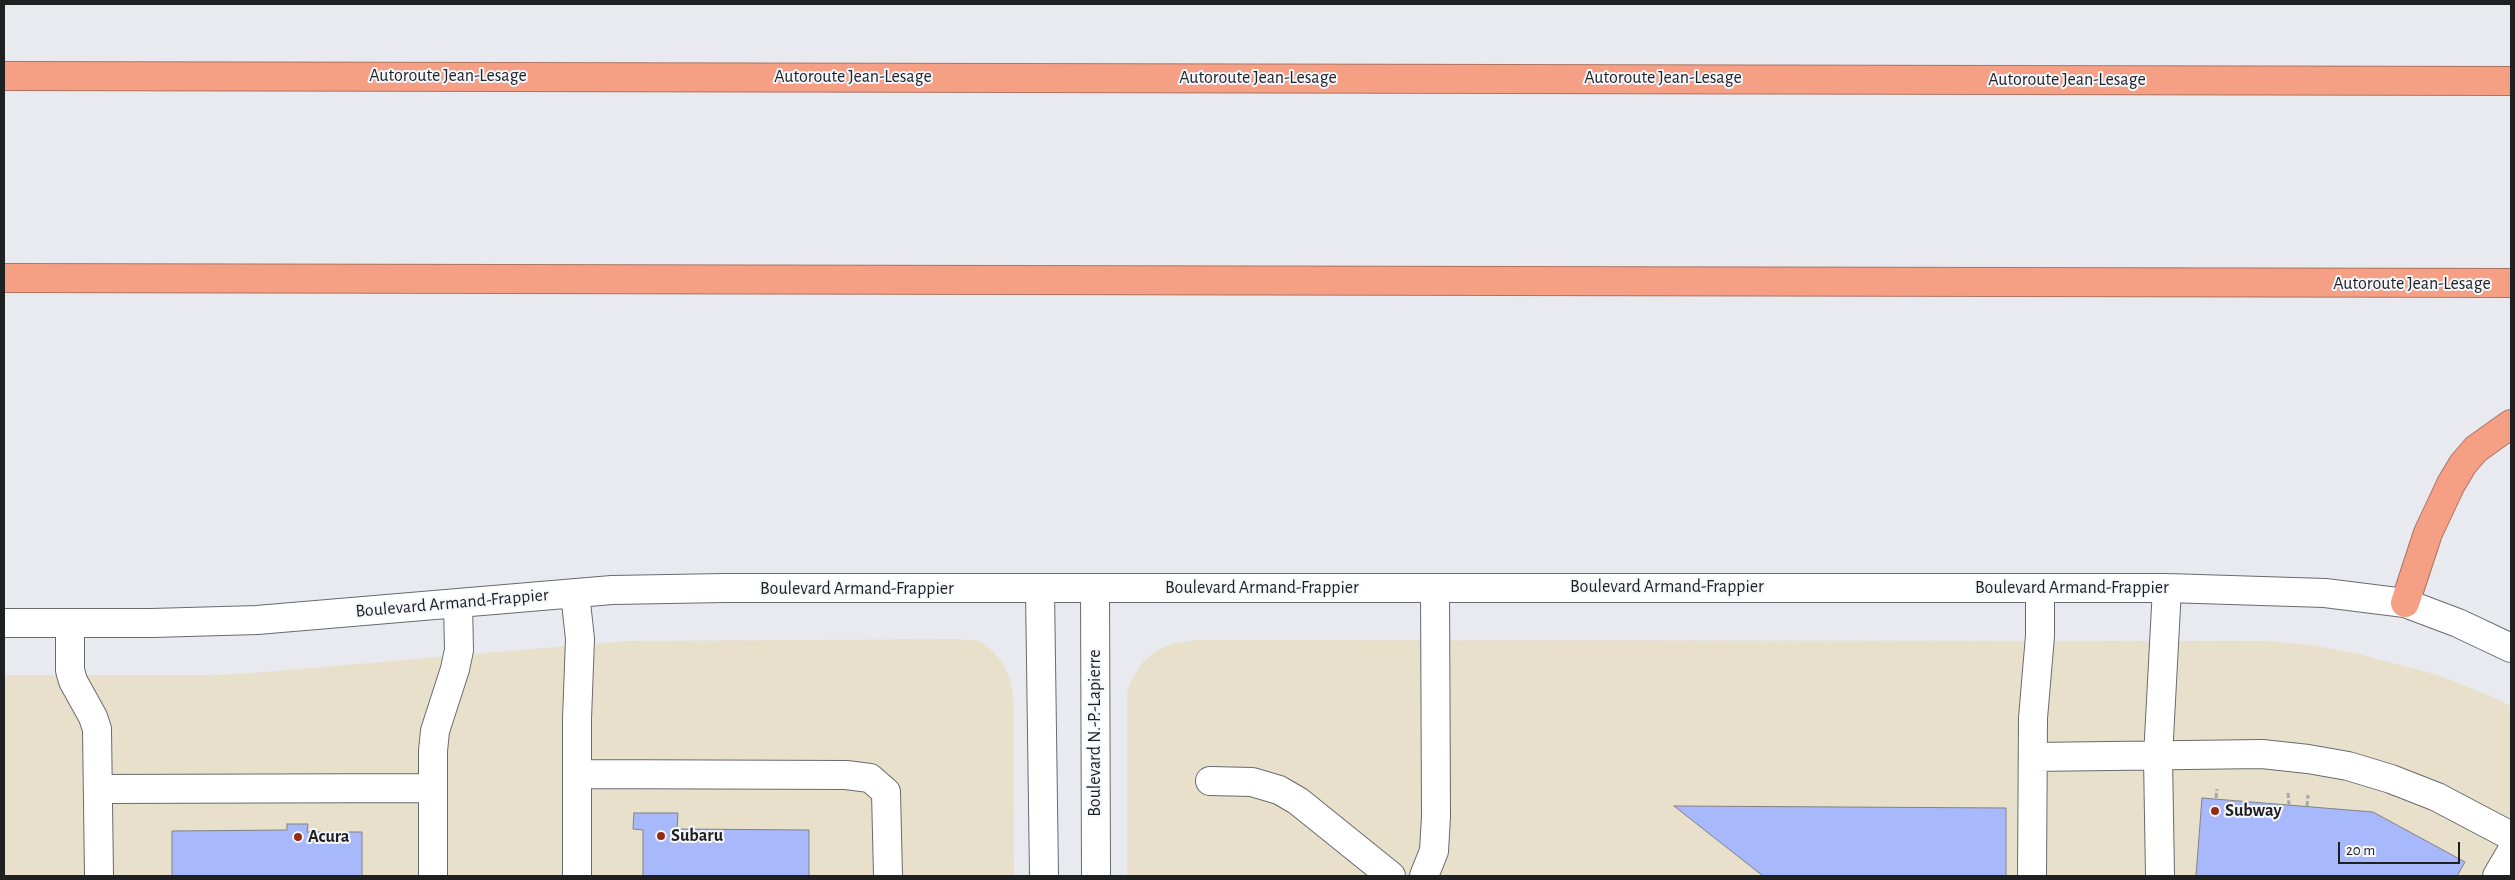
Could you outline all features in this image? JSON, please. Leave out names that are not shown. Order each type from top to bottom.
[{"type":"highway","name":"Autoroute Jean-Lesage","points":[[4,76],[2511,81]]},
{"type":"highway","name":"Autoroute Jean-Lesage","points":[[4,278],[2511,284]]},
{"type":"highway","points":[[2405,603],[2428,533],[2451,484],[2463,464],[2476,449],[2511,424]]},
{"type":"street","name":"Boulevard Armand-Frappier","points":[[4,623],[257,620],[575,593],[725,588],[2167,588],[2324,592],[2405,603],[2458,623],[2511,648]]},
{"type":"street","points":[[1424,876],[1434,851],[1436,816],[1435,588]]},
{"type":"street","points":[[2160,876],[2158,757],[2167,588]]},
{"type":"street","points":[[1040,589],[1044,876]]},
{"type":"street","name":"Boulevard N.-P.-Lapierre","points":[[1095,589],[1096,876]]},
{"type":"street","points":[[2032,876],[2035,682],[2040,636],[2040,589]]},
{"type":"street","points":[[575,593],[580,638],[578,876]]},
{"type":"street","points":[[433,876],[435,731],[456,669],[459,650],[458,604]]},
{"type":"street","points":[[70,623],[70,670],[73,681],[94,717],[97,729],[99,876]]},
{"type":"street","points":[[2033,757],[2158,757],[2262,754],[2308,759],[2348,766],[2390,779],[2437,797],[2511,836]]},
{"type":"street","points":[[578,774],[846,774],[870,778],[886,792],[888,876]]},
{"type":"street","points":[[1210,780],[1252,782],[1279,790],[1298,801],[1391,876]]},
{"type":"street","points":[[99,789],[433,788]]},
{"type":"street","points":[[2497,876],[2511,852]]},
{"type":"shaded area","points":[[956,639],[980,641],[1001,660],[1009,676],[1013,694],[1014,876],[4,876],[4,675],[208,675],[253,673],[625,641]]},
{"type":"shaded area","points":[[1195,640],[2265,641],[2311,645],[2355,653],[2438,675],[2511,706],[2511,876],[1127,876],[1127,694],[1132,678],[1143,662],[1157,650],[1174,643]]},
{"type":"building","points":[[2202,798],[2373,812],[2465,862],[2457,876],[2196,876]]},
{"type":"building","points":[[1674,806],[2006,808],[2006,876],[1763,876]]},
{"type":"building","points":[[634,813],[678,813],[677,829],[809,830],[809,876],[643,876],[643,830],[633,829]]},
{"type":"building","points":[[287,824],[308,824],[307,832],[362,832],[362,876],[172,876],[172,831],[287,830]]},
{"type":"place","name":"Subway","points":[[2215,811]]},
{"type":"place","name":"Subaru","points":[[661,836]]},
{"type":"place","name":"Acura","points":[[298,837]]}]
